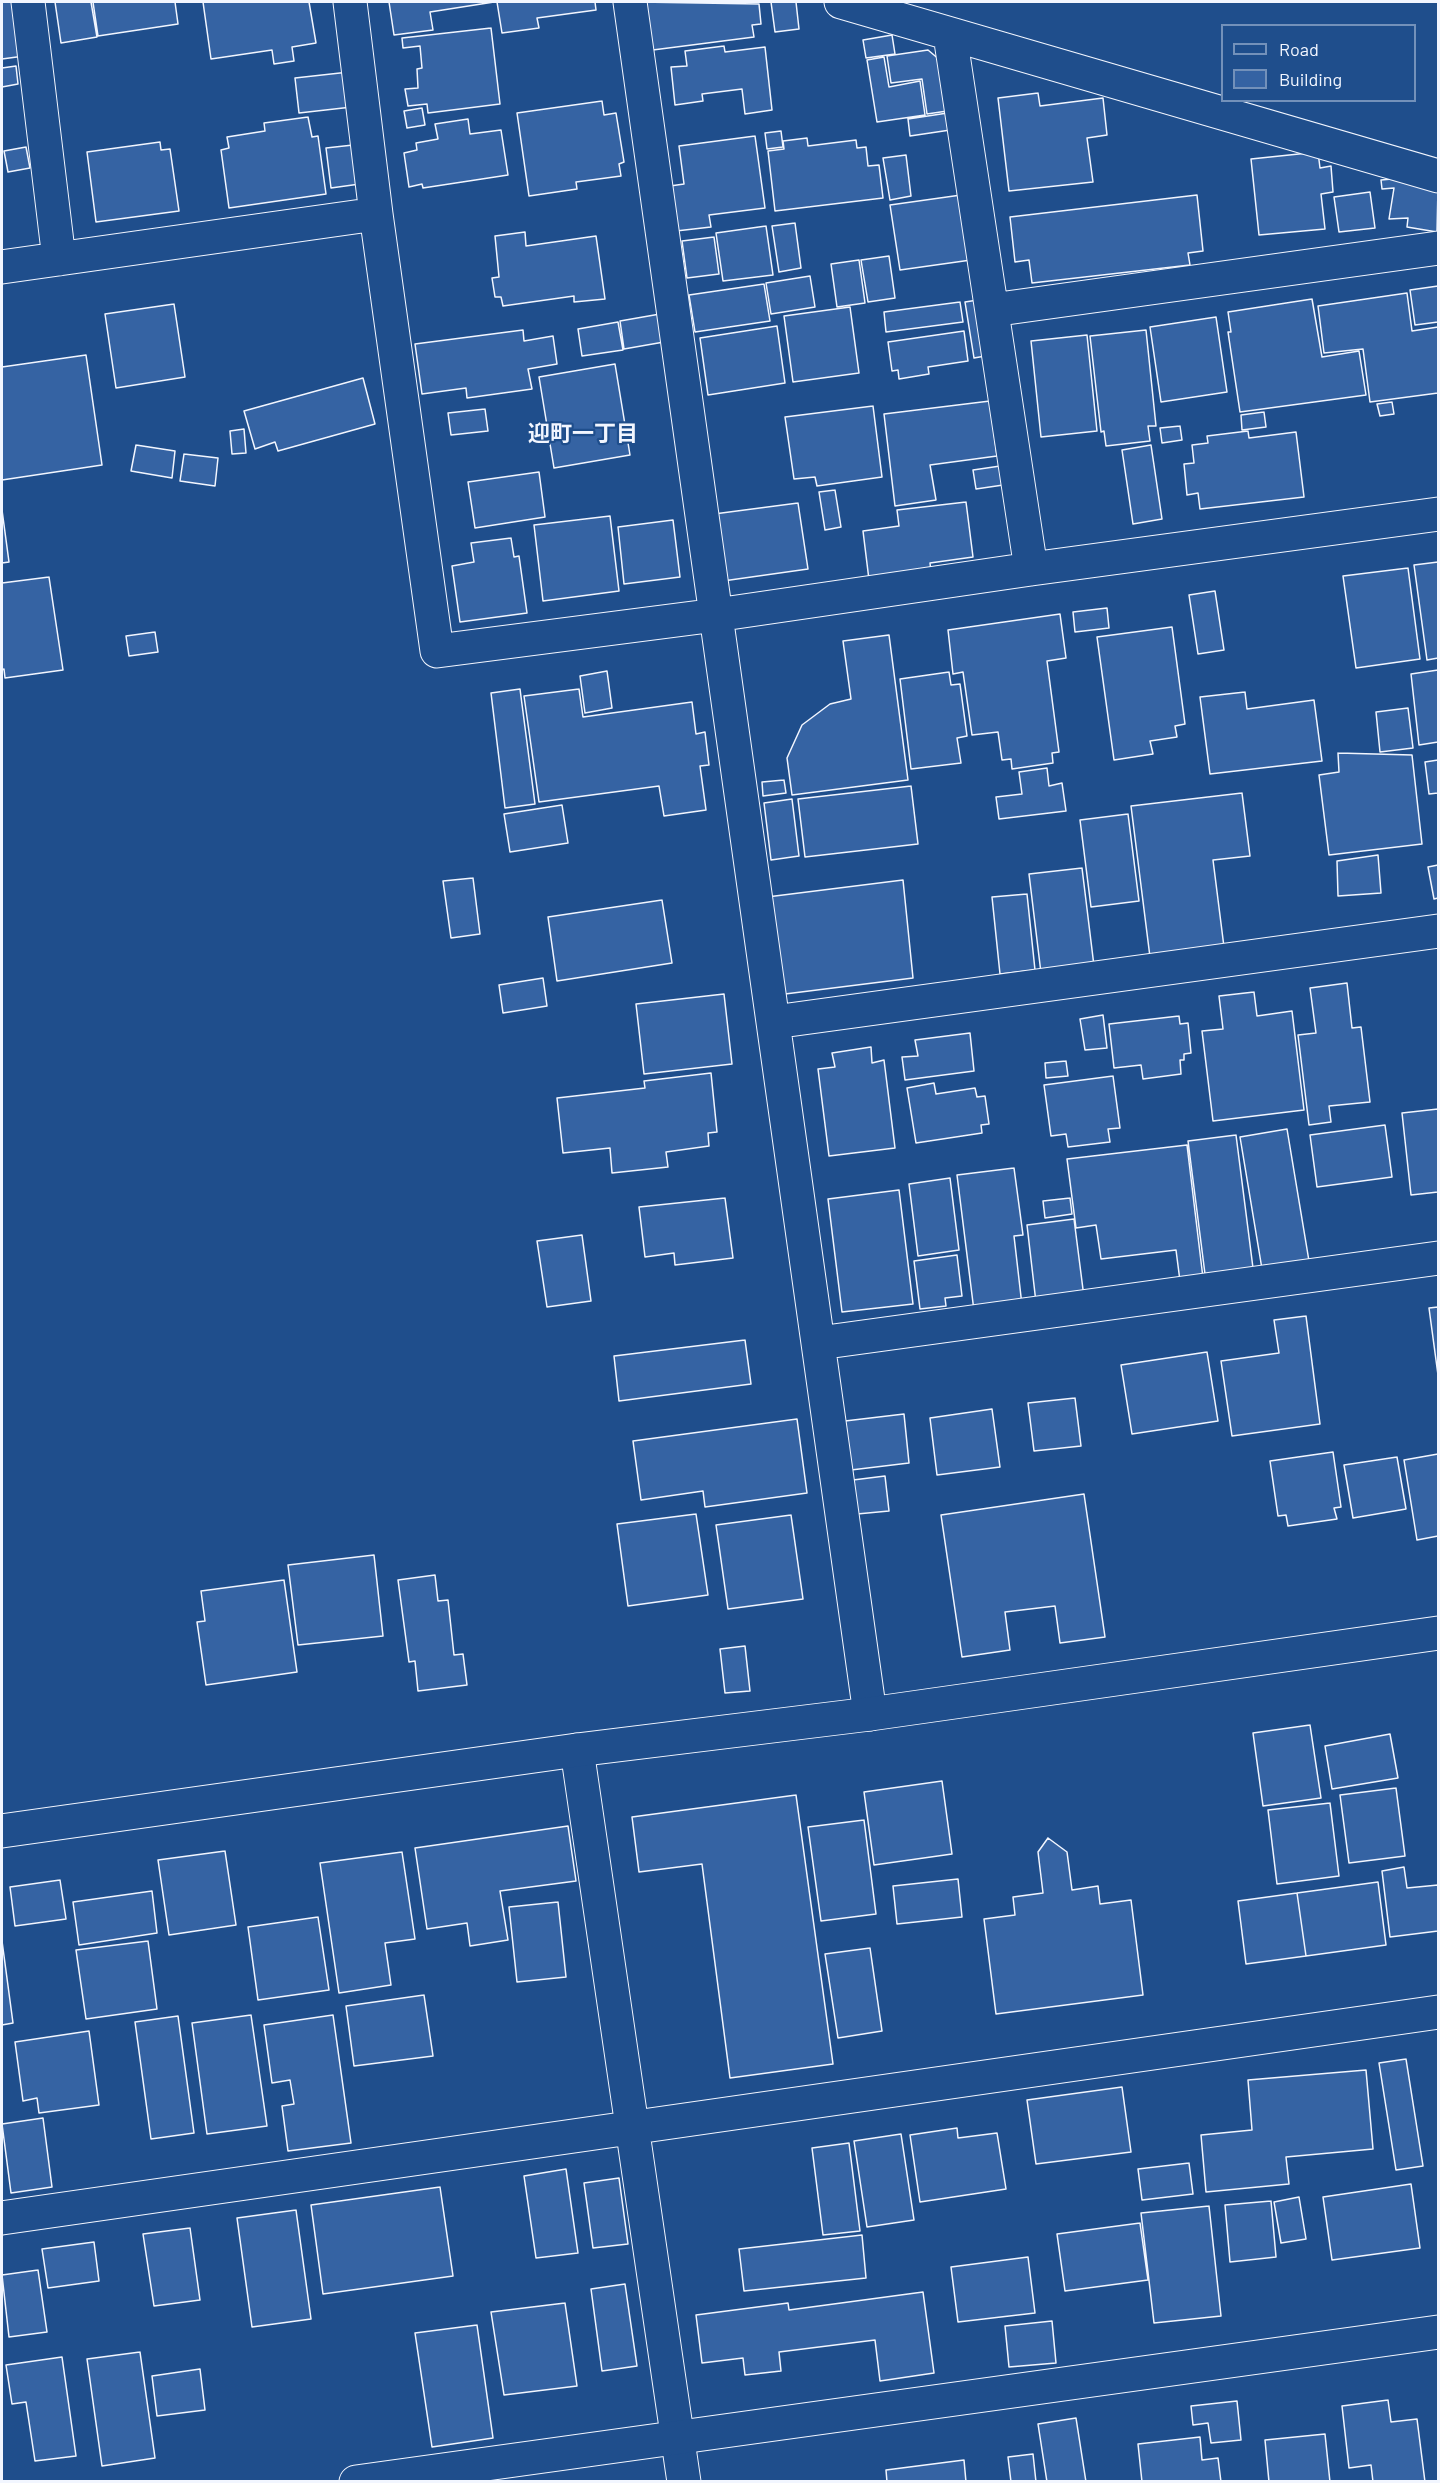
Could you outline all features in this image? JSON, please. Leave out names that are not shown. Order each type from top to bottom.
[{"type":"street","points":[[28,2],[59,259]]},
{"type":"street","points":[[351,2],[376,214],[437,651],[716,615],[1031,569],[1438,514]]},
{"type":"street","points":[[630,2],[870,1714]]},
{"type":"street","points":[[841,2],[1438,176]]},
{"type":"street","points":[[950,35],[1031,569]]},
{"type":"street","points":[[2,267],[376,214]]},
{"type":"street","points":[[992,310],[1438,248]]},
{"type":"street","points":[[774,1022],[1438,931]]},
{"type":"street","points":[[819,1343],[1438,1258]]},
{"type":"street","points":[[2,1831],[577,1750],[870,1714],[1438,1633]]},
{"type":"street","points":[[577,1750],[684,2481]]},
{"type":"street","points":[[2,2218],[1438,2012]]},
{"type":"street","points":[[367,2481],[1438,2332]]},
{"type":"building","points":[[2,2],[33,2],[39,54],[2,59]]},
{"type":"building","points":[[55,2],[91,2],[97,37],[61,43]]},
{"type":"building","points":[[93,2],[175,2],[178,24],[98,36]]},
{"type":"building","points":[[203,2],[309,2],[316,43],[292,47],[294,61],[274,64],[272,50],[211,59]]},
{"type":"building","points":[[389,2],[494,2],[430,12],[433,30],[394,35]]},
{"type":"building","points":[[497,2],[595,2],[596,10],[537,18],[539,28],[502,33]]},
{"type":"building","points":[[639,2],[759,4],[761,24],[752,25],[754,37],[645,51]]},
{"type":"building","points":[[771,2],[796,2],[799,29],[775,32]]},
{"type":"building","points":[[491,28],[500,104],[428,113],[427,104],[408,106],[405,89],[418,88],[417,69],[422,68],[420,46],[403,48],[402,38]]},
{"type":"building","points":[[892,35],[895,54],[866,58],[863,40]]},
{"type":"building","points":[[724,46],[725,52],[765,47],[772,110],[745,114],[742,89],[702,94],[703,101],[675,105],[671,67],[687,66],[685,51]]},
{"type":"building","points":[[928,50],[947,66],[954,110],[927,114],[922,79],[891,83],[887,56]]},
{"type":"building","points":[[884,57],[889,87],[920,81],[925,115],[877,122],[867,60]]},
{"type":"building","points":[[16,66],[18,84],[2,87],[2,68]]},
{"type":"building","points":[[349,72],[352,107],[299,113],[295,78]]},
{"type":"building","points":[[1038,93],[1040,106],[1103,98],[1107,135],[1087,138],[1093,182],[1009,191],[998,98]]},
{"type":"building","points":[[602,101],[604,115],[616,113],[624,162],[619,164],[621,176],[576,182],[577,189],[529,196],[517,113]]},
{"type":"building","points":[[422,108],[425,125],[407,128],[404,111]]},
{"type":"building","points":[[954,112],[957,129],[910,136],[908,119]]},
{"type":"building","points":[[308,117],[312,137],[318,136],[326,194],[229,208],[221,150],[229,148],[227,137],[265,131],[264,123]]},
{"type":"building","points":[[468,119],[470,134],[501,130],[508,175],[423,188],[422,184],[409,187],[404,153],[417,150],[416,143],[438,139],[435,124]]},
{"type":"building","points":[[781,131],[783,147],[767,149],[765,133]]},
{"type":"building","points":[[755,136],[765,208],[709,215],[711,227],[676,231],[670,186],[684,184],[679,146]]},
{"type":"building","points":[[807,138],[808,146],[856,140],[857,148],[866,147],[868,166],[879,165],[883,198],[775,211],[768,151],[784,149],[783,141]]},
{"type":"building","points":[[160,142],[161,150],[170,149],[179,211],[96,222],[87,152]]},
{"type":"building","points":[[362,144],[367,183],[331,188],[326,148]]},
{"type":"building","points":[[26,147],[30,168],[8,172],[4,151]]},
{"type":"building","points":[[1318,152],[1320,168],[1331,166],[1333,192],[1321,194],[1325,229],[1259,235],[1251,159]]},
{"type":"building","points":[[906,155],[911,196],[890,200],[883,158]]},
{"type":"building","points":[[1403,178],[1438,188],[1437,232],[1407,227],[1408,218],[1389,219],[1394,188],[1382,189],[1381,180]]},
{"type":"building","points":[[1370,192],[1375,228],[1339,232],[1334,197]]},
{"type":"building","points":[[961,195],[971,260],[900,270],[890,205]]},
{"type":"building","points":[[1197,195],[1203,251],[1188,253],[1190,265],[1032,283],[1029,260],[1015,262],[1010,217]]},
{"type":"building","points":[[795,223],[801,268],[779,272],[772,226]]},
{"type":"building","points":[[766,226],[773,275],[723,281],[716,233]]},
{"type":"building","points":[[525,232],[526,246],[596,236],[605,299],[574,302],[574,296],[503,306],[501,297],[495,297],[492,278],[499,277],[495,236]]},
{"type":"building","points":[[714,237],[719,274],[687,278],[682,241]]},
{"type":"building","points":[[889,256],[895,298],[868,302],[861,260]]},
{"type":"building","points":[[859,260],[865,303],[837,307],[831,264]]},
{"type":"building","points":[[810,276],[815,307],[771,314],[766,283]]},
{"type":"building","points":[[764,284],[770,321],[695,332],[689,295]]},
{"type":"building","points":[[1438,286],[1438,322],[1415,325],[1410,290]]},
{"type":"building","points":[[1407,293],[1412,331],[1438,327],[1438,393],[1370,402],[1363,349],[1324,353],[1318,306]]},
{"type":"building","points":[[984,299],[991,355],[974,358],[965,302]]},
{"type":"building","points":[[1312,299],[1322,357],[1359,351],[1366,395],[1240,412],[1228,332],[1231,332],[1228,312]]},
{"type":"building","points":[[960,302],[963,322],[886,332],[884,312]]},
{"type":"building","points":[[174,304],[185,377],[116,388],[105,314]]},
{"type":"building","points":[[850,307],[859,373],[793,382],[784,316]]},
{"type":"building","points":[[660,314],[664,342],[624,349],[620,321]]},
{"type":"building","points":[[1216,317],[1227,392],[1161,402],[1150,327]]},
{"type":"building","points":[[618,322],[623,350],[582,356],[578,329]]},
{"type":"building","points":[[777,326],[785,383],[708,395],[700,338]]},
{"type":"building","points":[[523,330],[524,341],[553,336],[557,364],[528,369],[532,389],[467,398],[466,388],[422,394],[415,344]]},
{"type":"building","points":[[1146,330],[1156,426],[1148,426],[1150,441],[1106,446],[1104,431],[1101,432],[1090,336]]},
{"type":"building","points":[[964,331],[968,361],[928,367],[929,374],[899,379],[898,370],[892,371],[888,342]]},
{"type":"building","points":[[1087,335],[1097,431],[1041,437],[1031,341]]},
{"type":"building","points":[[86,355],[102,465],[2,480],[2,367]]},
{"type":"building","points":[[615,364],[630,455],[554,468],[539,377]]},
{"type":"building","points":[[363,378],[375,424],[278,451],[275,442],[255,449],[244,411]]},
{"type":"building","points":[[990,401],[997,456],[930,465],[936,500],[895,506],[884,414]]},
{"type":"building","points":[[1392,402],[1394,414],[1380,416],[1377,404]]},
{"type":"building","points":[[873,406],[882,477],[817,486],[815,477],[794,479],[785,417]]},
{"type":"building","points":[[485,409],[488,431],[451,435],[448,413]]},
{"type":"building","points":[[1264,412],[1266,427],[1242,430],[1241,415]]},
{"type":"building","points":[[1180,426],[1182,440],[1162,443],[1160,428]]},
{"type":"building","points":[[244,429],[246,453],[232,454],[230,431]]},
{"type":"building","points":[[1248,431],[1249,438],[1296,432],[1304,497],[1200,509],[1198,493],[1187,495],[1184,464],[1194,463],[1192,445],[1208,443],[1207,436]]},
{"type":"building","points":[[136,445],[175,451],[172,478],[131,471]]},
{"type":"building","points":[[1151,445],[1162,519],[1133,524],[1122,450]]},
{"type":"building","points":[[184,454],[218,458],[215,486],[180,481]]},
{"type":"building","points":[[1007,465],[1010,484],[976,489],[973,470]]},
{"type":"building","points":[[539,472],[545,517],[475,528],[468,482]]},
{"type":"building","points":[[835,490],[841,527],[825,530],[819,492]]},
{"type":"building","points":[[966,502],[973,557],[930,563],[932,581],[870,588],[863,531],[899,526],[897,510]]},
{"type":"building","points":[[798,503],[808,569],[723,581],[714,514]]},
{"type":"building","points":[[2,510],[9,562],[2,563]]},
{"type":"building","points":[[610,516],[619,591],[543,601],[534,525]]},
{"type":"building","points":[[673,520],[680,577],[624,584],[618,527]]},
{"type":"building","points":[[511,538],[514,557],[519,556],[527,613],[460,622],[452,566],[474,562],[471,543]]},
{"type":"building","points":[[1438,562],[1438,658],[1427,660],[1414,565]]},
{"type":"building","points":[[1408,568],[1420,659],[1356,668],[1343,576]]},
{"type":"building","points":[[49,577],[63,670],[5,678],[4,669],[2,670],[2,583]]},
{"type":"building","points":[[1215,591],[1224,650],[1198,654],[1189,595]]},
{"type":"building","points":[[1107,608],[1109,628],[1075,632],[1073,612]]},
{"type":"building","points":[[1060,614],[1066,658],[1047,661],[1059,752],[1052,753],[1053,763],[1012,769],[1011,759],[1002,760],[998,732],[972,735],[963,672],[953,674],[948,630]]},
{"type":"building","points":[[1172,627],[1185,724],[1175,726],[1177,737],[1150,741],[1153,754],[1114,760],[1097,637]]},
{"type":"building","points":[[155,632],[158,652],[129,656],[126,636]]},
{"type":"building","points":[[889,635],[908,780],[792,795],[787,758],[802,725],[830,704],[851,699],[843,641]]},
{"type":"building","points":[[1438,670],[1438,742],[1419,745],[1411,674]]},
{"type":"building","points":[[607,671],[612,708],[585,713],[580,676]]},
{"type":"building","points":[[949,672],[951,685],[960,684],[967,736],[957,738],[961,763],[911,769],[900,679]]},
{"type":"building","points":[[520,689],[535,804],[505,808],[491,693]]},
{"type":"building","points":[[579,689],[583,717],[692,702],[696,734],[705,732],[709,765],[700,766],[706,810],[664,816],[659,786],[539,802],[524,696]]},
{"type":"building","points":[[1245,692],[1247,709],[1314,700],[1322,761],[1210,774],[1200,697]]},
{"type":"building","points":[[1408,708],[1413,748],[1380,752],[1376,712]]},
{"type":"building","points":[[1338,753],[1412,755],[1422,844],[1329,855],[1319,775],[1339,772]]},
{"type":"building","points":[[1438,760],[1438,793],[1429,794],[1425,762]]},
{"type":"building","points":[[1047,768],[1049,786],[1062,783],[1066,811],[999,819],[996,797],[1022,794],[1019,772]]},
{"type":"building","points":[[784,780],[786,793],[763,796],[762,782]]},
{"type":"building","points":[[911,786],[918,844],[805,857],[798,799]]},
{"type":"building","points":[[1242,793],[1250,856],[1213,860],[1225,955],[1151,965],[1131,806]]},
{"type":"building","points":[[792,799],[799,856],[771,860],[764,803]]},
{"type":"building","points":[[562,805],[568,843],[510,852],[504,814]]},
{"type":"building","points":[[1128,814],[1139,901],[1091,907],[1080,820]]},
{"type":"building","points":[[1378,855],[1381,893],[1338,896],[1337,861]]},
{"type":"building","points":[[1438,865],[1438,898],[1434,899],[1428,867]]},
{"type":"building","points":[[1082,868],[1094,966],[1041,973],[1029,874]]},
{"type":"building","points":[[473,878],[480,934],[451,938],[443,881]]},
{"type":"building","points":[[903,880],[913,978],[777,995],[767,897]]},
{"type":"building","points":[[1027,894],[1035,970],[1000,974],[992,897]]},
{"type":"building","points":[[662,900],[672,963],[557,981],[548,917]]},
{"type":"building","points":[[543,978],[547,1006],[503,1013],[499,985]]},
{"type":"building","points":[[1347,983],[1352,1028],[1361,1027],[1370,1102],[1329,1106],[1331,1122],[1309,1125],[1298,1035],[1316,1033],[1310,988]]},
{"type":"building","points":[[1254,992],[1257,1016],[1292,1011],[1304,1110],[1213,1121],[1202,1031],[1223,1029],[1219,996]]},
{"type":"building","points":[[724,994],[732,1064],[644,1074],[636,1004]]},
{"type":"building","points":[[1103,1015],[1107,1048],[1085,1050],[1080,1019]]},
{"type":"building","points":[[1179,1016],[1180,1024],[1188,1023],[1191,1053],[1184,1054],[1184,1060],[1180,1060],[1181,1074],[1143,1079],[1141,1065],[1114,1068],[1109,1024]]},
{"type":"building","points":[[970,1033],[974,1071],[905,1080],[902,1057],[918,1056],[915,1040]]},
{"type":"building","points":[[871,1047],[872,1063],[884,1060],[895,1148],[829,1156],[818,1069],[835,1067],[832,1053]]},
{"type":"building","points":[[1066,1061],[1068,1076],[1046,1078],[1045,1063]]},
{"type":"building","points":[[711,1073],[717,1132],[708,1133],[709,1146],[666,1152],[668,1167],[612,1173],[610,1148],[563,1153],[557,1098],[645,1088],[644,1081]]},
{"type":"building","points":[[1113,1076],[1120,1128],[1108,1129],[1110,1142],[1068,1147],[1066,1134],[1051,1136],[1044,1085]]},
{"type":"building","points":[[934,1083],[936,1094],[975,1088],[977,1097],[985,1096],[989,1124],[981,1125],[982,1133],[916,1143],[907,1088]]},
{"type":"building","points":[[1438,1109],[1438,1192],[1411,1195],[1402,1113]]},
{"type":"building","points":[[1385,1125],[1392,1177],[1317,1187],[1310,1135]]},
{"type":"building","points":[[1287,1129],[1309,1261],[1262,1269],[1240,1137]]},
{"type":"building","points":[[1236,1135],[1253,1268],[1205,1274],[1188,1141]]},
{"type":"building","points":[[1187,1145],[1203,1278],[1180,1281],[1176,1250],[1101,1259],[1096,1225],[1076,1228],[1067,1159]]},
{"type":"building","points":[[1014,1168],[1023,1235],[1014,1236],[1023,1314],[975,1319],[957,1175]]},
{"type":"building","points":[[950,1178],[959,1250],[918,1256],[909,1184]]},
{"type":"building","points":[[899,1190],[913,1304],[842,1312],[828,1199]]},
{"type":"building","points":[[725,1198],[733,1258],[675,1265],[674,1253],[645,1257],[639,1207]]},
{"type":"building","points":[[1070,1198],[1072,1214],[1045,1218],[1043,1201]]},
{"type":"building","points":[[1074,1219],[1085,1305],[1037,1311],[1027,1225]]},
{"type":"building","points":[[582,1235],[591,1301],[547,1307],[537,1241]]},
{"type":"building","points":[[957,1255],[962,1296],[945,1298],[946,1306],[920,1309],[914,1261]]},
{"type":"building","points":[[1438,1307],[1438,1375],[1429,1308]]},
{"type":"building","points":[[1306,1316],[1320,1424],[1232,1436],[1221,1361],[1279,1353],[1274,1320]]},
{"type":"building","points":[[745,1340],[751,1384],[619,1401],[614,1356]]},
{"type":"building","points":[[1207,1352],[1218,1421],[1132,1434],[1121,1365]]},
{"type":"building","points":[[1075,1398],[1081,1446],[1034,1451],[1028,1403]]},
{"type":"building","points":[[992,1409],[1000,1467],[937,1475],[930,1418]]},
{"type":"building","points":[[904,1414],[909,1463],[851,1470],[845,1421]]},
{"type":"building","points":[[797,1419],[807,1493],[705,1507],[703,1491],[641,1500],[633,1441]]},
{"type":"building","points":[[1333,1452],[1341,1507],[1334,1508],[1337,1519],[1288,1526],[1286,1515],[1278,1516],[1270,1461]]},
{"type":"building","points":[[1438,1454],[1438,1536],[1417,1540],[1404,1460]]},
{"type":"building","points":[[1397,1457],[1406,1509],[1353,1518],[1344,1465]]},
{"type":"building","points":[[885,1476],[889,1511],[857,1514],[853,1480]]},
{"type":"building","points":[[1084,1494],[1105,1637],[1060,1643],[1055,1606],[1005,1612],[1010,1650],[962,1657],[941,1515]]},
{"type":"building","points":[[696,1514],[708,1595],[628,1606],[617,1524]]},
{"type":"building","points":[[791,1515],[803,1599],[728,1609],[716,1525]]},
{"type":"building","points":[[374,1555],[383,1636],[298,1645],[288,1565]]},
{"type":"building","points":[[435,1575],[438,1601],[448,1600],[454,1655],[463,1654],[467,1685],[418,1691],[415,1661],[409,1662],[398,1580]]},
{"type":"building","points":[[284,1580],[297,1672],[206,1685],[197,1622],[205,1621],[201,1591]]},
{"type":"building","points":[[745,1646],[750,1691],[725,1693],[720,1649]]},
{"type":"building","points":[[1310,1725],[1321,1798],[1263,1806],[1253,1733]]},
{"type":"building","points":[[1390,1734],[1398,1778],[1332,1789],[1325,1746]]},
{"type":"building","points":[[942,1781],[952,1854],[874,1865],[864,1792]]},
{"type":"building","points":[[1396,1788],[1405,1856],[1349,1863],[1340,1795]]},
{"type":"building","points":[[796,1795],[833,2064],[730,2078],[702,1864],[639,1872],[632,1817]]},
{"type":"building","points":[[1330,1803],[1339,1876],[1277,1884],[1268,1810]]},
{"type":"building","points":[[864,1820],[876,1914],[821,1921],[808,1827]]},
{"type":"building","points":[[568,1826],[576,1881],[500,1891],[508,1940],[470,1946],[467,1923],[427,1929],[415,1848]]},
{"type":"building","points":[[1048,1838],[1067,1852],[1072,1890],[1098,1886],[1100,1904],[1131,1900],[1143,1995],[996,2014],[984,1919],[1015,1915],[1013,1897],[1043,1893],[1038,1852]]},
{"type":"building","points":[[225,1851],[236,1925],[169,1935],[158,1860]]},
{"type":"building","points":[[402,1852],[415,1939],[385,1943],[391,1985],[339,1993],[320,1863]]},
{"type":"building","points":[[1404,1867],[1407,1888],[1438,1885],[1438,1931],[1390,1937],[1382,1871]]},
{"type":"building","points":[[958,1879],[962,1917],[897,1924],[893,1886]]},
{"type":"building","points":[[60,1880],[66,1919],[15,1926],[10,1887]]},
{"type":"building","points":[[1378,1882],[1386,1945],[1306,1956],[1297,1893]]},
{"type":"building","points":[[152,1891],[157,1933],[79,1945],[73,1902]]},
{"type":"building","points":[[1297,1893],[1306,1956],[1246,1964],[1238,1901]]},
{"type":"building","points":[[558,1902],[566,1977],[517,1982],[509,1907]]},
{"type":"building","points":[[318,1917],[329,1990],[258,2000],[248,1927]]},
{"type":"building","points":[[2,1941],[13,2023],[2,2025]]},
{"type":"building","points":[[148,1941],[157,2009],[86,2019],[76,1950]]},
{"type":"building","points":[[870,1948],[882,2031],[838,2038],[825,1954]]},
{"type":"building","points":[[424,1995],[433,2056],[354,2066],[346,2006]]},
{"type":"building","points":[[251,2015],[267,2126],[207,2134],[192,2023]]},
{"type":"building","points":[[333,2015],[351,2143],[288,2151],[282,2106],[294,2104],[290,2080],[272,2083],[264,2025]]},
{"type":"building","points":[[178,2016],[194,2133],[151,2139],[135,2022]]},
{"type":"building","points":[[89,2031],[99,2105],[39,2113],[37,2098],[23,2101],[15,2042]]},
{"type":"building","points":[[1406,2059],[1423,2166],[1396,2170],[1379,2063]]},
{"type":"building","points":[[1366,2070],[1373,2149],[1286,2157],[1289,2184],[1206,2192],[1201,2135],[1252,2130],[1248,2080]]},
{"type":"building","points":[[1122,2087],[1131,2152],[1036,2164],[1027,2100]]},
{"type":"building","points":[[43,2118],[52,2187],[11,2193],[2,2124]]},
{"type":"building","points":[[957,2128],[958,2138],[997,2133],[1006,2189],[920,2202],[910,2135]]},
{"type":"building","points":[[901,2134],[914,2220],[867,2227],[854,2141]]},
{"type":"building","points":[[849,2143],[860,2231],[823,2235],[812,2148]]},
{"type":"building","points":[[1189,2163],[1193,2194],[1142,2200],[1138,2169]]},
{"type":"building","points":[[566,2169],[578,2253],[536,2258],[524,2176]]},
{"type":"building","points":[[619,2178],[628,2244],[593,2248],[584,2183]]},
{"type":"building","points":[[1411,2184],[1420,2248],[1332,2260],[1323,2197]]},
{"type":"building","points":[[440,2187],[453,2276],[323,2294],[311,2205]]},
{"type":"building","points":[[1299,2197],[1306,2239],[1281,2243],[1274,2202]]},
{"type":"building","points":[[1271,2201],[1276,2257],[1230,2262],[1225,2205]]},
{"type":"building","points":[[1209,2206],[1221,2316],[1154,2323],[1141,2213]]},
{"type":"building","points":[[296,2210],[311,2319],[252,2327],[237,2218]]},
{"type":"building","points":[[1140,2223],[1148,2280],[1065,2291],[1057,2234]]},
{"type":"building","points":[[190,2228],[200,2300],[154,2306],[143,2234]]},
{"type":"building","points":[[862,2235],[866,2278],[744,2291],[739,2249]]},
{"type":"building","points":[[94,2242],[99,2281],[48,2288],[42,2249]]},
{"type":"building","points":[[1028,2257],[1035,2313],[958,2322],[951,2267]]},
{"type":"building","points":[[38,2270],[47,2332],[9,2337],[2,2275]]},
{"type":"building","points":[[625,2284],[637,2366],[602,2371],[591,2289]]},
{"type":"building","points":[[923,2292],[934,2373],[880,2381],[875,2340],[779,2352],[781,2371],[745,2375],[743,2358],[702,2363],[696,2315],[788,2303],[789,2310]]},
{"type":"building","points":[[565,2303],[577,2386],[504,2395],[491,2312]]},
{"type":"building","points":[[1052,2321],[1056,2363],[1009,2367],[1005,2326]]},
{"type":"building","points":[[477,2325],[493,2438],[432,2447],[415,2333]]},
{"type":"building","points":[[140,2352],[155,2458],[102,2466],[87,2359]]},
{"type":"building","points":[[62,2357],[76,2456],[35,2461],[26,2402],[12,2404],[6,2365]]},
{"type":"building","points":[[200,2369],[205,2410],[157,2416],[152,2376]]},
{"type":"building","points":[[1388,2400],[1391,2422],[1417,2419],[1425,2482],[1373,2482],[1371,2465],[1349,2468],[1342,2406]]},
{"type":"building","points":[[1237,2401],[1241,2440],[1211,2443],[1208,2423],[1193,2425],[1191,2406]]},
{"type":"building","points":[[1076,2418],[1086,2482],[1047,2482],[1038,2424]]},
{"type":"building","points":[[1325,2434],[1330,2482],[1269,2482],[1265,2440]]},
{"type":"building","points":[[1200,2437],[1202,2460],[1218,2458],[1221,2482],[1142,2482],[1138,2444]]},
{"type":"building","points":[[1033,2454],[1036,2482],[1011,2482],[1008,2457]]},
{"type":"building","points":[[964,2460],[966,2482],[887,2482],[886,2470]]},
{"type":"district","name":"迎町一丁目","points":[[583,434]]}]
